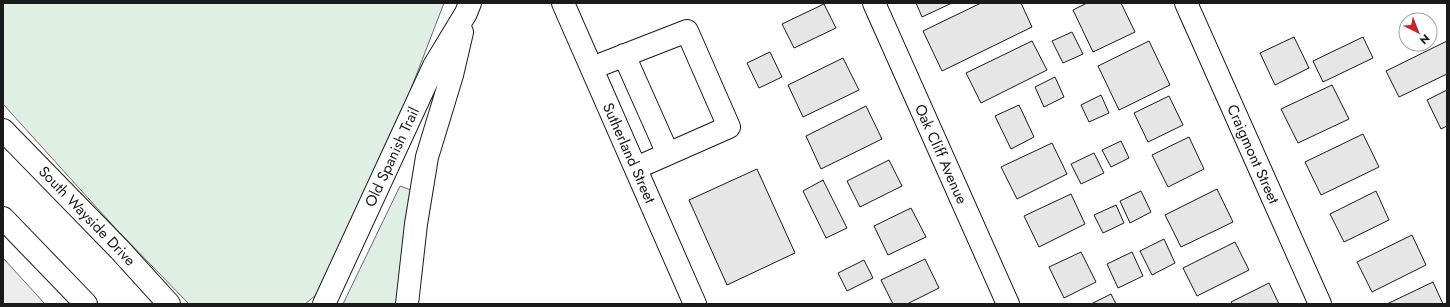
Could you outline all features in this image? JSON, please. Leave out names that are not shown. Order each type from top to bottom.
[{"type":"street","name":"Sutherland Street","points":[[563,3],[696,304]]},
{"type":"street","name":"Oak Cliff Avenue","points":[[874,3],[1008,304]]},
{"type":"street","name":"Craigmont Street","points":[[1186,3],[1320,304]]},
{"type":"street","name":"Old Spanish Trail","points":[[324,300],[434,66],[468,8]]},
{"type":"street","name":"Old Spanish Trail","points":[[407,304],[416,224],[427,157],[452,74],[468,8]]},
{"type":"street","points":[[592,68],[687,31],[730,126],[636,168]]},
{"type":"street","points":[[624,55],[668,154]]},
{"type":"street","name":"South Wayside Drive","points":[[3,130],[120,250],[169,304]]},
{"type":"street","points":[[3,218],[86,304]]},
{"type":"green space","points":[[3,3],[444,3],[409,94],[349,232],[316,295],[305,304],[189,304],[117,230],[3,104]]},
{"type":"green space","points":[[400,186],[411,190],[396,304],[343,304]]},
{"type":"shaded area","points":[[3,258],[35,293],[45,304],[3,304]]},
{"type":"building","points":[[916,3],[952,3],[922,17]]},
{"type":"building","points":[[981,3],[1021,3],[1032,27],[942,71],[923,31]]},
{"type":"building","points":[[1087,3],[1121,3],[1135,32],[1093,52],[1073,10]]},
{"type":"building","points":[[824,4],[836,28],[794,48],[782,24]]},
{"type":"building","points":[[1072,32],[1083,54],[1063,63],[1052,41]]},
{"type":"building","points":[[1294,37],[1309,68],[1275,85],[1260,53]]},
{"type":"building","points":[[1363,37],[1373,58],[1323,82],[1313,61]]},
{"type":"building","points":[[1032,41],[1047,70],[981,103],[966,73]]},
{"type":"building","points":[[1149,41],[1170,85],[1119,110],[1098,66]]},
{"type":"building","points":[[1447,41],[1447,74],[1399,97],[1386,71],[1425,52],[1438,52],[1438,45]]},
{"type":"building","points":[[770,52],[782,77],[759,88],[747,63]]},
{"type":"building","points":[[843,58],[859,90],[803,117],[788,85]]},
{"type":"building","points":[[1055,77],[1064,97],[1044,107],[1035,87]]},
{"type":"building","points":[[1332,85],[1349,119],[1298,143],[1281,109]]},
{"type":"building","points":[[1447,90],[1447,126],[1441,129],[1427,100]]},
{"type":"building","points":[[1101,95],[1109,113],[1089,122],[1081,105]]},
{"type":"building","points":[[1169,96],[1183,125],[1148,142],[1134,113]]},
{"type":"building","points":[[1019,105],[1034,137],[1011,149],[995,116]]},
{"type":"building","points":[[866,106],[882,139],[821,169],[806,136]]},
{"type":"building","points":[[1363,134],[1379,167],[1321,195],[1305,162]]},
{"type":"building","points":[[1189,137],[1204,169],[1168,187],[1152,155]]},
{"type":"building","points":[[1121,141],[1129,158],[1111,167],[1102,150]]},
{"type":"building","points":[[1052,143],[1067,174],[1017,199],[1001,167]]},
{"type":"building","points":[[1094,153],[1104,173],[1081,184],[1071,164]]},
{"type":"building","points":[[889,160],[902,186],[860,207],[847,181]]},
{"type":"building","points":[[757,169],[795,253],[727,285],[689,200]]},
{"type":"building","points":[[823,180],[847,228],[826,238],[803,191]]},
{"type":"building","points":[[1217,189],[1233,222],[1181,247],[1165,215]]},
{"type":"building","points":[[1141,191],[1151,212],[1130,223],[1120,201]]},
{"type":"building","points":[[1376,191],[1389,220],[1344,242],[1330,214]]},
{"type":"building","points":[[1071,194],[1085,224],[1039,247],[1024,216]]},
{"type":"building","points":[[1116,205],[1124,223],[1103,233],[1094,215]]},
{"type":"building","points":[[911,208],[926,237],[888,255],[874,226]]},
{"type":"building","points":[[1412,235],[1426,265],[1372,292],[1357,262]]},
{"type":"building","points":[[1164,239],[1175,263],[1152,275],[1140,251]]},
{"type":"building","points":[[1235,242],[1249,270],[1197,296],[1183,268]]},
{"type":"building","points":[[1081,252],[1096,282],[1064,298],[1049,267]]},
{"type":"building","points":[[1132,252],[1143,276],[1118,288],[1107,264]]},
{"type":"building","points":[[925,259],[939,288],[907,304],[893,304],[881,280]]},
{"type":"building","points":[[864,260],[873,278],[847,291],[838,273]]},
{"type":"building","points":[[1433,282],[1443,304],[1387,304]]},
{"type":"building","points":[[1269,283],[1279,304],[1232,304],[1231,302]]},
{"type":"building","points":[[1111,294],[1116,304],[1091,304]]}]
